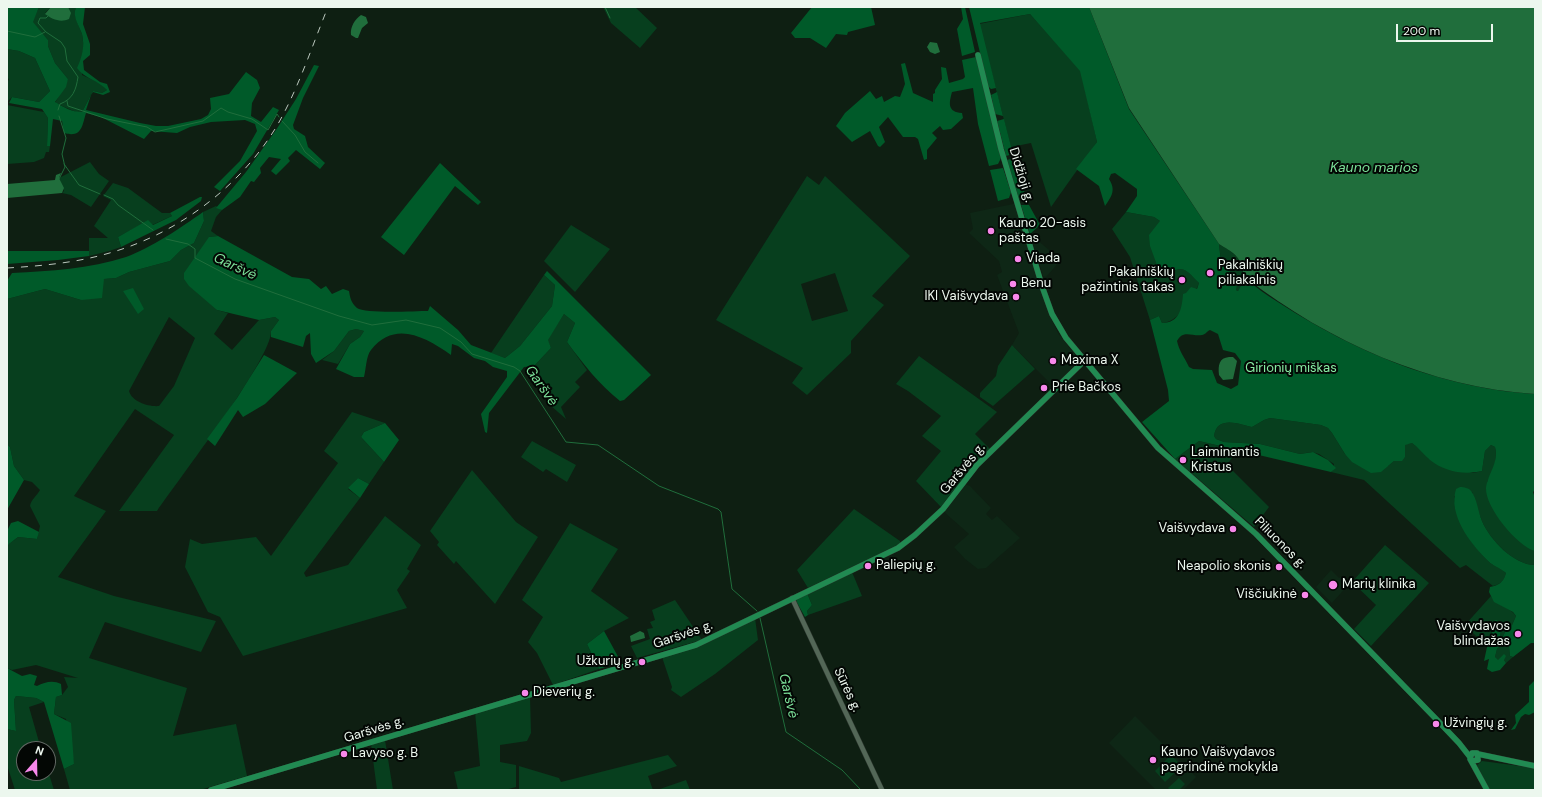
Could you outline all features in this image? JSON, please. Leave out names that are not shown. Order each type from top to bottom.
[{"type":"main road","name":"Didžioji g.","points":[[978,54],[1001,149],[1047,300],[1060,329],[1084,361]]},
{"type":"main road","name":"Garšvės g.","points":[[211,790],[696,645],[906,543],[943,509],[977,466],[1084,361]]},
{"type":"main road","name":"Piliuonos g.","points":[[1084,361],[1158,448],[1256,534],[1475,758],[1476,770],[1486,790]]},
{"type":"main road","points":[[1475,758],[1535,766]]},
{"type":"street","name":"Sūrės g.","points":[[792,598],[882,790]]},
{"type":"shaded area","points":[[39,7],[51,7],[45,13],[70,8],[68,7],[76,7],[76,18],[83,39],[82,75],[102,84],[107,90],[102,93],[93,91],[82,112],[76,112],[55,103],[68,79],[55,63],[48,46],[48,40],[32,22]]},
{"type":"shaded area","points":[[603,7],[635,7],[657,28],[640,48],[611,23]]},
{"type":"shaded area","points":[[1030,14],[1081,71],[1097,142],[1051,207],[1031,143],[1011,147],[979,24]]},
{"type":"shaded area","points":[[7,49],[19,51],[35,58],[50,91],[39,102],[12,97],[7,102],[7,83],[9,79],[7,78]]},
{"type":"shaded area","points":[[7,105],[44,112],[48,118],[47,146],[50,146],[49,152],[46,152],[44,158],[34,162],[7,164]]},
{"type":"shaded area","points":[[90,162],[99,174],[109,181],[91,207],[71,195],[62,193],[64,191],[59,178]]},
{"type":"shaded area","points":[[807,176],[819,185],[825,176],[910,256],[872,296],[884,305],[851,341],[851,353],[807,395],[792,383],[803,368],[716,320]],"holes":[[[835,273],[848,311],[812,321],[801,284]]]},
{"type":"shaded area","points":[[113,183],[128,188],[162,213],[170,213],[172,216],[152,225],[148,221],[118,237],[121,247],[89,256],[89,238],[108,238],[94,226],[111,200],[103,196]]},
{"type":"shaded area","points":[[1015,204],[1051,318],[1058,333],[1079,360],[1056,386],[1052,385],[1012,345],[1019,333],[997,275],[1002,272],[999,261],[969,233],[973,229],[970,213]]},
{"type":"shaded area","points":[[216,206],[222,210],[216,217],[211,231],[218,236],[209,237],[217,310],[228,313],[214,334],[232,350],[259,320],[275,317],[279,320],[271,331],[267,345],[257,366],[241,392],[157,511],[119,511],[174,435],[135,409],[74,496],[106,511],[58,577],[114,596],[216,621],[201,652],[105,622],[89,658],[187,688],[173,736],[236,724],[247,776],[200,790],[70,790],[64,769],[74,764],[66,719],[54,714],[56,697],[62,695],[68,687],[64,677],[78,678],[36,665],[12,670],[7,668],[7,548],[9,544],[18,537],[37,539],[40,526],[30,506],[40,490],[32,482],[24,480],[14,466],[10,447],[7,444],[7,299],[45,289],[81,300],[104,279],[116,278],[129,272],[170,261],[181,250],[194,243],[204,221],[203,212]],"holes":[[[169,317],[195,338],[174,386],[159,406],[146,405],[137,401],[131,395],[129,391]]]},
{"type":"shaded area","points":[[1126,212],[1154,217],[1160,221],[1170,272],[1180,269],[1187,271],[1199,283],[1185,308],[1174,319],[1168,322],[1162,323],[1159,316],[1150,320],[1130,257],[1112,229]]},
{"type":"shaded area","points":[[571,225],[610,249],[575,292],[544,261]]},
{"type":"shaded area","points":[[1030,234],[1061,260],[1046,277],[1043,276]]},
{"type":"shaded area","points":[[1219,244],[1236,256],[1241,264],[1242,283],[1238,291],[1236,290],[1237,277],[1230,274],[1221,263]]},
{"type":"shaded area","points":[[544,275],[555,285],[552,306],[520,346],[505,358],[491,353]]},
{"type":"shaded area","points":[[564,314],[575,323],[567,342],[587,370],[575,382],[580,387],[561,407],[566,419],[550,405],[545,384],[534,366],[551,348],[547,340]]},
{"type":"shaded area","points":[[356,329],[364,331],[360,337],[350,344],[338,364],[322,360],[334,351],[349,331]]},
{"type":"shaded area","points":[[1012,345],[1035,369],[993,406],[980,397],[980,393],[996,376],[998,366]]},
{"type":"shaded area","points":[[919,356],[997,412],[975,434],[990,449],[965,475],[941,507],[916,481],[941,451],[922,436],[941,416],[908,391],[896,384]]},
{"type":"shaded area","points":[[352,412],[385,423],[364,432],[361,437],[384,462],[369,484],[358,478],[348,489],[360,498],[304,573],[306,577],[348,565],[385,516],[421,545],[407,569],[410,571],[397,590],[407,608],[243,656],[220,617],[208,612],[185,567],[190,539],[202,544],[256,537],[271,556],[338,463],[324,451]]},
{"type":"shaded area","points":[[1270,418],[1321,425],[1328,428],[1345,454],[1388,466],[1394,461],[1405,457],[1405,444],[1412,443],[1429,459],[1473,473],[1482,471],[1485,451],[1491,445],[1495,447],[1496,456],[1494,465],[1487,482],[1535,551],[1535,565],[1519,561],[1497,543],[1482,521],[1472,492],[1454,496],[1458,514],[1465,531],[1481,554],[1490,563],[1506,573],[1502,582],[1493,586],[1466,565],[1460,568],[1364,480],[1331,472],[1334,464],[1319,454],[1312,452],[1300,454],[1260,444],[1224,442],[1216,439],[1214,436],[1219,425],[1224,423],[1229,422],[1252,427]]},
{"type":"shaded area","points":[[532,441],[576,465],[567,482],[546,469],[543,472],[521,457]]},
{"type":"shaded area","points":[[1199,441],[1237,450],[1227,465],[1269,507],[1254,527],[1175,459]]},
{"type":"shaded area","points":[[472,470],[516,522],[538,537],[495,604],[456,561],[454,564],[437,545],[439,542],[430,531]]},
{"type":"shaded area","points":[[965,484],[970,486],[991,508],[986,514],[992,520],[997,516],[1020,538],[986,568],[978,569],[965,559],[954,547],[969,534],[943,511]]},
{"type":"shaded area","points":[[854,509],[900,541],[900,544],[808,588],[797,570]]},
{"type":"shaded area","points":[[570,523],[618,549],[591,591],[629,618],[604,631],[587,644],[599,669],[553,685],[537,653],[528,642],[543,617],[522,600]]},
{"type":"shaded area","points":[[1385,545],[1429,583],[1371,646],[1354,629],[1376,605],[1352,582]]},
{"type":"shaded area","name":"Marių klinika","points":[[1331,570],[1339,578],[1342,576],[1349,584],[1332,603],[1316,587]]},
{"type":"shaded area","points":[[852,572],[862,596],[808,615],[807,611],[812,605],[807,593]]},
{"type":"shaded area","points":[[1491,596],[1516,616],[1509,632],[1505,632],[1502,639],[1500,637],[1501,630],[1492,624],[1491,636],[1484,644],[1465,625]]},
{"type":"shaded area","points":[[675,600],[702,640],[637,658],[631,646],[650,639],[647,629],[653,628],[650,622],[655,620],[652,610]]},
{"type":"shaded area","points":[[755,618],[758,640],[715,674],[681,697],[671,690],[672,687],[662,657],[700,646]]},
{"type":"shaded area","points":[[1502,644],[1509,645],[1510,656],[1513,657],[1506,663],[1504,660],[1496,660],[1495,657],[1497,649]]},
{"type":"shaded area","points":[[16,696],[36,698],[44,702],[29,707],[39,741],[16,741],[16,781],[51,781],[54,790],[15,790],[7,765],[7,729],[16,731],[14,700]]},
{"type":"shaded area","points":[[530,696],[531,733],[527,741],[500,745],[500,762],[516,765],[516,787],[505,790],[458,790],[454,772],[480,766],[475,712]]},
{"type":"shaded area","name":"Kauno Vaišvydavos pagrindinė mokykla","points":[[1135,716],[1196,777],[1183,790],[1156,790],[1109,743]]},
{"type":"shaded area","points":[[385,740],[393,790],[377,790],[371,744]]},
{"type":"shaded area","points":[[668,755],[677,766],[648,776],[653,790],[519,790],[519,766],[559,778],[561,782]]},
{"type":"shaded area","points":[[1171,755],[1182,766],[1165,782],[1155,771]]},
{"type":"shaded area","points":[[1482,761],[1535,768],[1535,790],[1488,790],[1477,765]]},
{"type":"shaded area","points":[[1179,778],[1185,784],[1179,790],[1170,790],[1168,788]]},
{"type":"shaded area","points":[[686,780],[690,790],[657,790]]},
{"type":"green space","points":[[39,7],[33,22],[48,40],[48,46],[55,63],[68,79],[66,87],[55,102],[68,109],[82,112],[93,91],[102,93],[107,90],[100,84],[84,75],[77,68],[82,56],[83,43],[82,34],[75,18],[75,11],[76,7],[85,7],[83,24],[90,44],[90,55],[83,61],[84,70],[100,82],[107,84],[110,92],[103,95],[93,92],[86,110],[156,126],[168,126],[201,119],[208,115],[211,109],[210,98],[229,94],[246,72],[257,80],[260,88],[252,103],[251,116],[261,122],[273,107],[279,110],[253,154],[220,191],[214,187],[240,161],[257,131],[255,124],[245,120],[211,122],[190,127],[177,133],[151,131],[144,139],[101,117],[86,113],[80,130],[74,134],[64,133],[62,121],[53,119],[50,146],[47,146],[48,118],[42,109],[9,103],[12,97],[39,102],[50,91],[35,58],[19,51],[7,49],[7,8]]},
{"type":"green space","points":[[812,7],[871,7],[875,25],[848,32],[847,35],[836,34],[826,48],[810,38],[795,38],[791,33]]},
{"type":"green space","points":[[961,7],[965,7],[975,52],[962,56],[957,29],[963,19]]},
{"type":"green space","name":"Girionių miškas","points":[[969,7],[1089,7],[1129,109],[1219,244],[1221,263],[1238,280],[1236,290],[1238,291],[1242,284],[1243,275],[1268,296],[1324,330],[1411,369],[1472,386],[1535,394],[1535,490],[1533,492],[1535,498],[1535,551],[1520,542],[1503,525],[1496,515],[1487,496],[1487,483],[1496,458],[1495,447],[1491,445],[1485,451],[1482,471],[1468,473],[1448,470],[1430,460],[1412,443],[1405,445],[1405,457],[1402,461],[1394,461],[1381,472],[1371,473],[1352,462],[1328,428],[1321,425],[1270,418],[1252,427],[1229,422],[1224,423],[1219,425],[1214,436],[1216,439],[1224,442],[1260,444],[1300,454],[1313,452],[1328,460],[1336,468],[1331,472],[1199,441],[1175,459],[1142,422],[1169,401],[1168,390],[1150,320],[1159,316],[1162,323],[1173,320],[1181,309],[1183,294],[1186,293],[1191,287],[1197,289],[1199,283],[1186,271],[1180,269],[1170,272],[1157,265],[1150,246],[1149,235],[1160,221],[1154,217],[1126,212],[1137,196],[1137,189],[1115,173],[1111,174],[1109,179],[1113,190],[1110,199],[1105,206],[1099,186],[1076,169],[1097,142],[1080,71],[1030,14],[980,23],[996,88],[991,89],[988,86]],"holes":[[[1210,330],[1218,334],[1223,350],[1235,353],[1241,361],[1238,385],[1231,389],[1217,383],[1212,370],[1193,369],[1189,367],[1177,341],[1179,337],[1185,334],[1203,335]]]},
{"type":"green space","points":[[976,57],[1001,158],[998,164],[989,166],[978,124],[973,88],[952,92],[950,100],[951,109],[962,113],[963,118],[951,129],[943,130],[940,126],[932,133],[937,138],[927,150],[927,159],[924,160],[918,139],[915,137],[903,137],[888,117],[879,127],[885,142],[880,147],[870,131],[852,142],[836,126],[845,113],[870,91],[876,99],[882,96],[884,102],[895,96],[900,97],[905,84],[901,64],[905,63],[913,93],[933,102],[933,94],[935,93],[935,90],[942,79],[941,67],[946,68],[949,83],[963,79],[965,77],[962,60]]},
{"type":"green space","points":[[314,65],[319,66],[303,98],[293,125],[294,129],[305,136],[308,147],[325,163],[320,169],[296,150],[288,158],[290,161],[276,175],[271,171],[281,159],[269,157],[260,168],[261,173],[254,182],[251,181],[240,197],[222,210],[216,208],[246,172],[276,130],[296,99]]},
{"type":"green space","points":[[997,92],[1003,116],[995,114],[991,95]]},
{"type":"green space","points":[[1004,119],[1013,154],[1006,156],[997,121]]},
{"type":"green space","points":[[1017,157],[1019,163],[1015,164],[1017,171],[1019,171],[1025,194],[1021,200],[1019,199],[1007,160]]},
{"type":"green space","points":[[440,163],[481,202],[478,205],[455,186],[404,255],[381,237]]},
{"type":"green space","points":[[1003,168],[1011,192],[1009,198],[998,201],[990,170]]},
{"type":"green space","points":[[202,197],[201,201],[176,220],[121,247],[118,237],[148,220],[153,225],[172,216],[170,213]]},
{"type":"green space","points":[[1021,205],[1029,205],[1040,225],[1030,234]]},
{"type":"green space","points":[[203,212],[204,221],[194,243],[181,250],[170,261],[129,272],[116,278],[104,279],[102,298],[81,300],[45,289],[7,299],[7,281],[12,273],[84,267],[126,257],[156,243]]},
{"type":"green space","points":[[218,236],[292,277],[309,279],[321,289],[326,286],[332,294],[343,289],[349,291],[353,304],[362,310],[380,312],[428,311],[430,306],[458,330],[471,345],[505,358],[520,346],[552,306],[555,285],[544,275],[547,271],[651,375],[624,400],[620,401],[605,388],[567,342],[575,323],[564,314],[548,340],[551,348],[534,366],[524,367],[489,413],[487,433],[485,432],[481,414],[507,377],[507,371],[493,367],[485,361],[474,358],[458,346],[452,344],[451,355],[431,342],[410,334],[400,334],[390,336],[380,341],[369,353],[364,377],[354,377],[336,369],[350,344],[360,337],[364,331],[356,329],[349,331],[334,351],[316,363],[311,354],[310,333],[306,336],[303,347],[271,337],[271,331],[279,320],[275,317],[259,320],[217,310],[189,286],[184,279],[184,273],[209,237]]},
{"type":"green space","points":[[7,251],[89,251],[89,256],[7,264]]},
{"type":"green space","points":[[133,288],[144,309],[138,314],[123,291]]},
{"type":"green space","points":[[264,355],[297,373],[265,404],[243,417],[238,410],[215,446],[207,439],[237,398]]},
{"type":"green space","points":[[385,423],[399,440],[384,462],[361,437],[364,432]]},
{"type":"green space","points":[[7,444],[10,447],[14,466],[24,480],[7,510]]},
{"type":"green space","points":[[358,478],[369,484],[360,498],[348,488]]},
{"type":"green space","points":[[1460,487],[1469,489],[1473,494],[1482,521],[1497,543],[1519,561],[1535,565],[1535,643],[1531,643],[1513,657],[1510,656],[1509,646],[1502,644],[1497,649],[1495,657],[1498,660],[1504,654],[1506,656],[1504,660],[1506,663],[1500,670],[1492,672],[1487,669],[1489,659],[1484,661],[1487,647],[1484,644],[1491,636],[1492,624],[1495,620],[1497,620],[1501,630],[1500,637],[1502,639],[1505,632],[1509,632],[1516,616],[1513,612],[1494,602],[1489,592],[1490,587],[1500,583],[1504,579],[1506,573],[1488,561],[1474,546],[1462,528],[1455,509],[1454,499],[1456,489]]},
{"type":"green space","points":[[18,521],[39,532],[37,539],[18,537],[9,544],[7,548],[7,531],[11,523]]},
{"type":"green space","points":[[807,593],[812,605],[807,611],[808,615],[805,617],[796,601],[798,598]]},
{"type":"green space","points":[[604,631],[621,662],[599,669],[587,644]]},
{"type":"green space","points":[[7,668],[22,676],[30,674],[37,676],[34,685],[37,686],[49,682],[61,684],[62,695],[56,697],[54,714],[71,723],[74,764],[64,769],[44,702],[36,698],[16,696],[14,700],[16,731],[7,729]]},
{"type":"green space","points":[[1535,680],[1535,712],[1529,715],[1525,714],[1521,717],[1515,729],[1511,730],[1516,723],[1515,715],[1529,702],[1529,686]]},
{"type":"water","points":[[51,7],[68,7],[71,13],[69,19],[62,21],[56,20],[45,14]]},
{"type":"water","name":"Kauno marios","points":[[1089,7],[1535,7],[1535,394],[1496,390],[1457,382],[1419,371],[1382,357],[1346,341],[1311,322],[1246,278],[1243,275],[1243,269],[1239,259],[1219,244],[1129,108]]},
{"type":"water","points":[[361,15],[366,17],[368,23],[362,28],[358,38],[356,38],[351,35],[351,29],[355,21]]},
{"type":"water","points":[[930,42],[937,43],[940,52],[935,54],[930,52],[927,47]]},
{"type":"water","points":[[61,173],[59,178],[64,188],[62,193],[7,198],[7,184],[55,180],[56,175]]},
{"type":"water","points":[[1233,357],[1237,361],[1233,379],[1223,380],[1219,375],[1219,365],[1221,360]]},
{"type":"water","points":[[640,631],[644,633],[645,638],[631,642],[630,636]]},
{"type":"waterway","name":"Garšvė","points":[[605,7],[610,18]]},
{"type":"waterway","points":[[48,16],[46,18],[40,18],[38,23],[46,32],[61,42],[65,48],[67,61],[78,77],[73,94],[68,100],[60,104],[58,110]]},
{"type":"waterway","points":[[7,31],[35,37],[45,32]]},
{"type":"waterway","points":[[67,101],[68,106],[107,119],[147,127],[155,132],[203,121],[221,108],[228,112],[252,119],[268,130],[277,114],[279,117]]},
{"type":"waterway","points":[[59,116],[66,138],[62,154],[65,167],[59,179]]},
{"type":"waterway","points":[[282,121],[295,135],[305,152],[318,163]]},
{"type":"waterway","name":"Garšvė","points":[[64,164],[79,185],[100,194]]},
{"type":"waterway","name":"Garšvė","points":[[104,195],[113,199],[118,205],[153,230]]},
{"type":"waterway","name":"Garšvė","points":[[166,239],[188,244],[195,249],[195,258],[235,279],[339,316],[372,325],[406,320],[440,328],[461,342],[472,354],[514,367],[520,371],[566,442],[598,445],[659,486],[718,509],[721,512],[732,589],[757,611]]},
{"type":"waterway","name":"Garšvė","points":[[760,618],[786,732],[842,770],[861,790]]},
{"type":"railway","points":[[7,268],[57,264],[82,260],[132,246],[157,235],[204,206],[226,188],[245,168],[263,147],[278,124],[299,81],[328,7]]},
{"type":"place","name":"Kauno 20-asis paštas","points":[[991,231]]},
{"type":"place","name":"Viada","points":[[1018,259]]},
{"type":"place","name":"Pakalniškių piliakalnis","points":[[1210,273]]},
{"type":"place","name":"Pakalniškių pažintinis takas","points":[[1182,280]]},
{"type":"place","name":"Benu","points":[[1013,284]]},
{"type":"place","name":"IKI Vaišvydava","points":[[1016,297]]},
{"type":"place","name":"Maxima X","points":[[1053,361]]},
{"type":"place","name":"Prie Bačkos","points":[[1044,388]]},
{"type":"place","name":"Laiminantis Kristus","points":[[1183,460]]},
{"type":"place","name":"Vaišvydava","points":[[1233,529]]},
{"type":"place","name":"Paliepių g.","points":[[868,566]]},
{"type":"place","name":"Neapolio skonis","points":[[1279,567]]},
{"type":"place","name":"Marių klinika","points":[[1333,585]]},
{"type":"place","name":"Viščiukinė","points":[[1305,595]]},
{"type":"place","name":"Vaišvydavos blindažas","points":[[1518,634]]},
{"type":"place","name":"Užkurių g.","points":[[642,662]]},
{"type":"place","name":"Dieverių g.","points":[[525,693]]},
{"type":"place","name":"Užvingių g.","points":[[1436,724]]},
{"type":"place","name":"Lavyso g. B","points":[[344,754]]},
{"type":"place","name":"Kauno Vaišvydavos pagrindinė mokykla","points":[[1153,760]]}]
